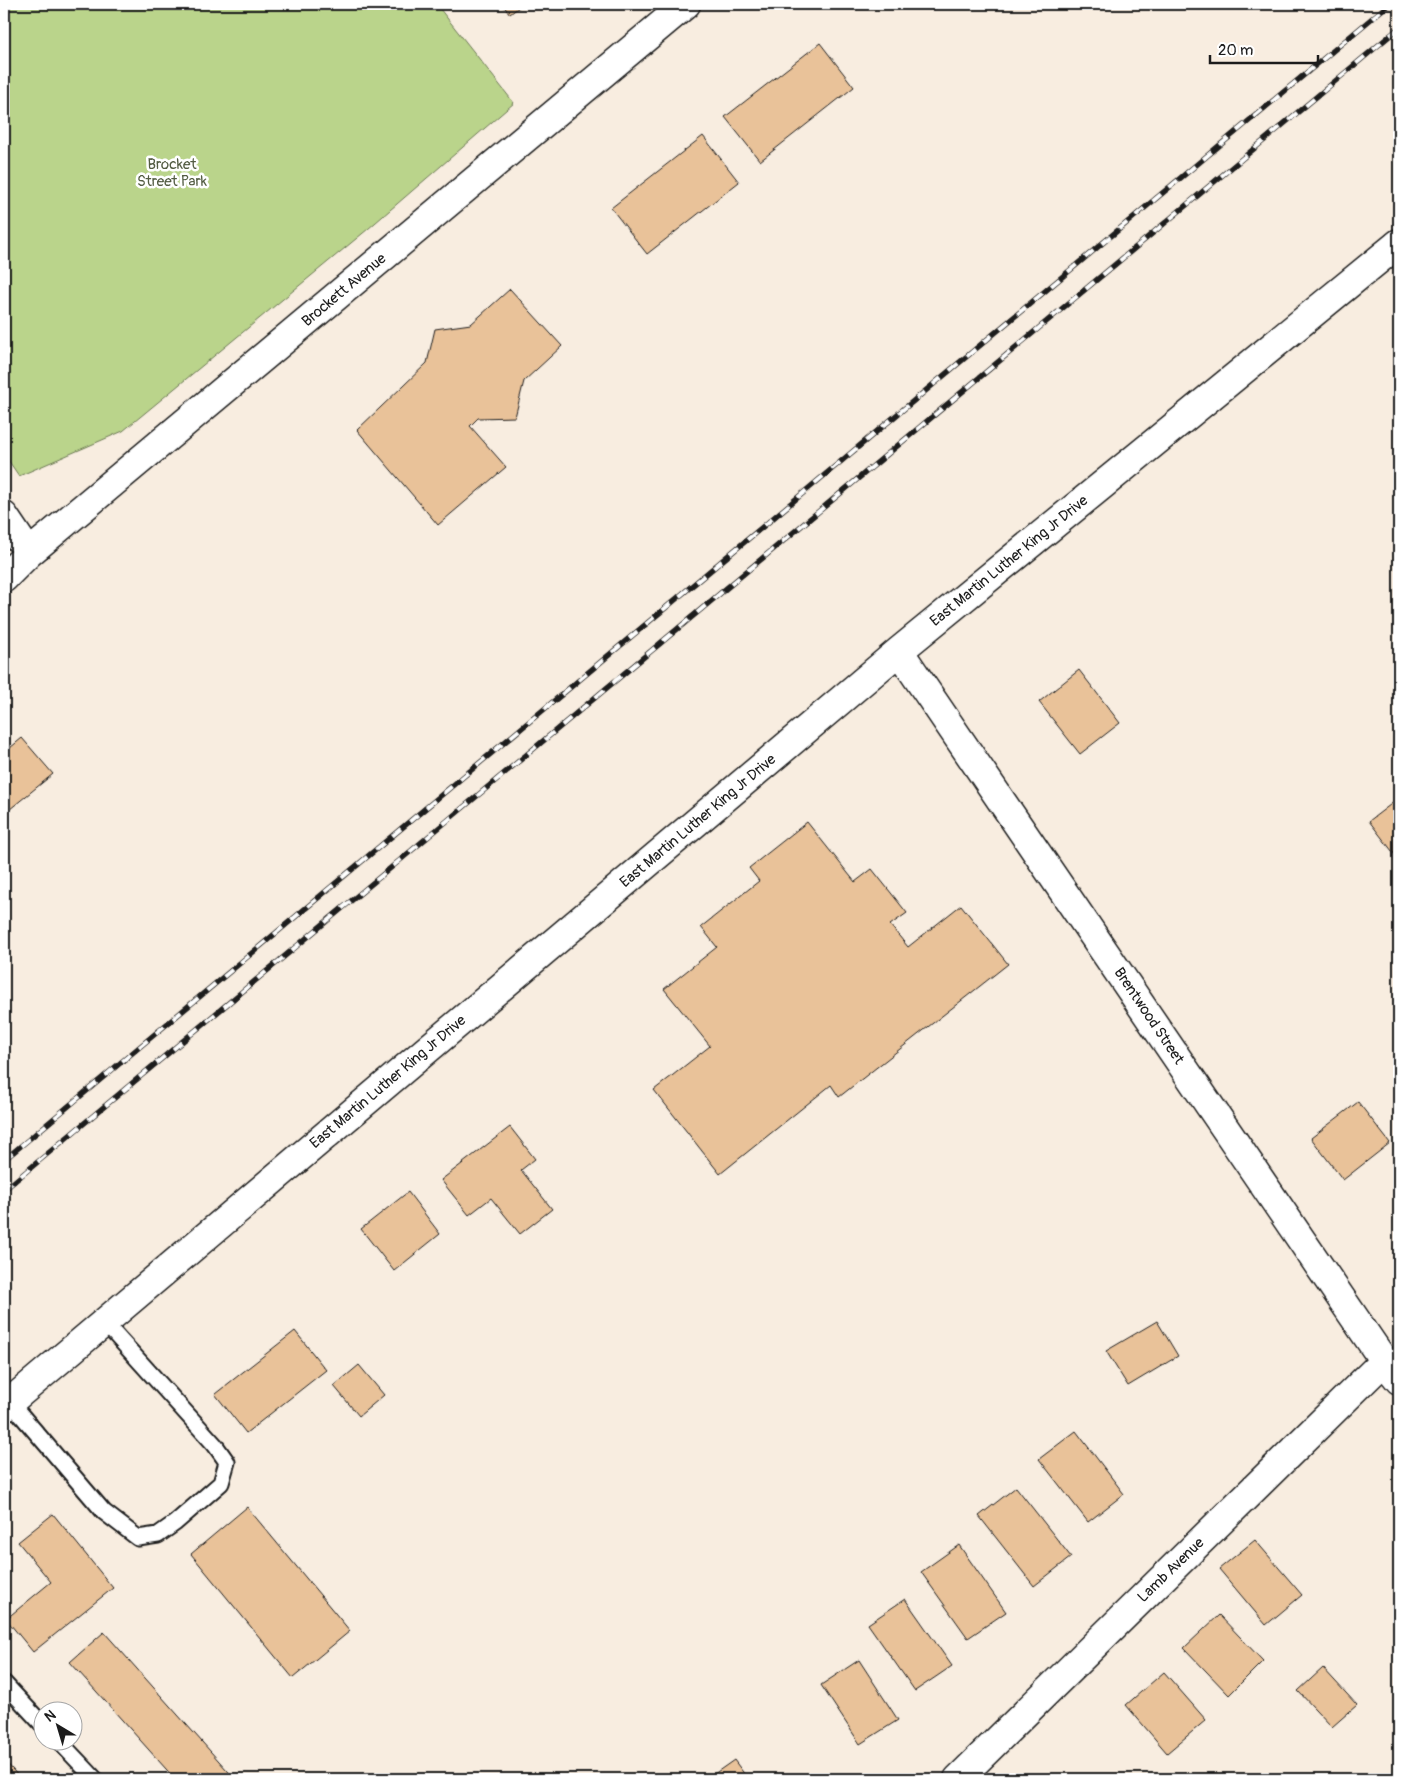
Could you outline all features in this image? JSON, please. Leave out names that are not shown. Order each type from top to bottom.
[{"type":"main road","name":"Brockett Avenue","points":[[4,578],[29,553],[686,4]]},
{"type":"main road","name":"East Martin Luther King Jr Drive","points":[[7,1404],[900,650],[1399,245]]},
{"type":"main road","points":[[4,516],[29,553]]},
{"type":"main road","name":"Brentwood Street","points":[[900,650],[1392,1371]]},
{"type":"main road","name":"Lamb Avenue","points":[[958,1779],[1392,1371]]},
{"type":"lane","points":[[7,1404],[104,1512],[138,1538],[158,1535],[175,1523],[221,1483],[227,1462],[215,1445],[104,1322]]},
{"type":"lane","points":[[4,1683],[32,1713]]},
{"type":"lane","points":[[67,1750],[94,1779]]},
{"type":"green space","name":"Brocket Street Park","points":[[4,4],[436,4],[514,103],[368,229],[123,431],[19,476],[4,454]]},
{"type":"building","points":[[502,4],[523,4],[510,14]]},
{"type":"building","points":[[820,43],[854,87],[760,161],[725,117]]},
{"type":"building","points":[[703,136],[739,182],[647,254],[611,208]]},
{"type":"building","points":[[510,289],[562,346],[524,381],[515,417],[478,418],[470,426],[506,467],[438,525],[357,430],[427,363],[435,329],[471,324]]},
{"type":"building","points":[[1079,670],[1120,723],[1080,754],[1039,702]]},
{"type":"building","points":[[22,738],[53,774],[4,814],[4,753]]},
{"type":"building","points":[[1399,798],[1399,860],[1369,821]]},
{"type":"building","points":[[807,822],[855,882],[872,869],[907,913],[890,925],[908,947],[961,905],[1008,964],[839,1097],[831,1085],[720,1174],[654,1090],[710,1046],[664,989],[717,947],[701,927],[759,881],[749,868]]},
{"type":"building","points":[[1358,1102],[1390,1143],[1343,1180],[1311,1138]]},
{"type":"building","points":[[510,1127],[535,1159],[521,1170],[552,1209],[520,1234],[491,1198],[469,1215],[441,1180]]},
{"type":"building","points":[[408,1192],[440,1234],[394,1271],[361,1229]]},
{"type":"building","points":[[1157,1321],[1178,1356],[1128,1386],[1106,1351]]},
{"type":"building","points":[[295,1331],[326,1370],[246,1433],[215,1394]]},
{"type":"building","points":[[359,1365],[384,1395],[359,1416],[334,1386]]},
{"type":"building","points":[[1076,1431],[1124,1494],[1088,1522],[1039,1459]]},
{"type":"building","points":[[1016,1487],[1071,1557],[1034,1586],[979,1516]]},
{"type":"building","points":[[247,1507],[350,1631],[293,1678],[191,1554]]},
{"type":"building","points":[[53,1514],[113,1588],[33,1652],[6,1619],[51,1582],[18,1542]]},
{"type":"building","points":[[1255,1540],[1302,1595],[1266,1625],[1219,1569]]},
{"type":"building","points":[[959,1545],[1006,1612],[968,1638],[921,1572]]},
{"type":"building","points":[[905,1599],[952,1666],[915,1691],[868,1624]]},
{"type":"building","points":[[1219,1615],[1263,1661],[1229,1695],[1184,1648]]},
{"type":"building","points":[[104,1632],[235,1779],[175,1779],[70,1662]]},
{"type":"building","points":[[859,1660],[898,1720],[860,1744],[821,1685]]},
{"type":"building","points":[[1323,1668],[1357,1705],[1332,1727],[1298,1691]]},
{"type":"building","points":[[1164,1672],[1206,1720],[1167,1753],[1126,1705]]},
{"type":"building","points":[[4,1760],[21,1779],[4,1779]]},
{"type":"building","points":[[734,1760],[748,1779],[707,1779]]},
{"type":"railway","points":[[4,1160],[1389,4]]},
{"type":"railway","points":[[4,1190],[1399,28]]}]
